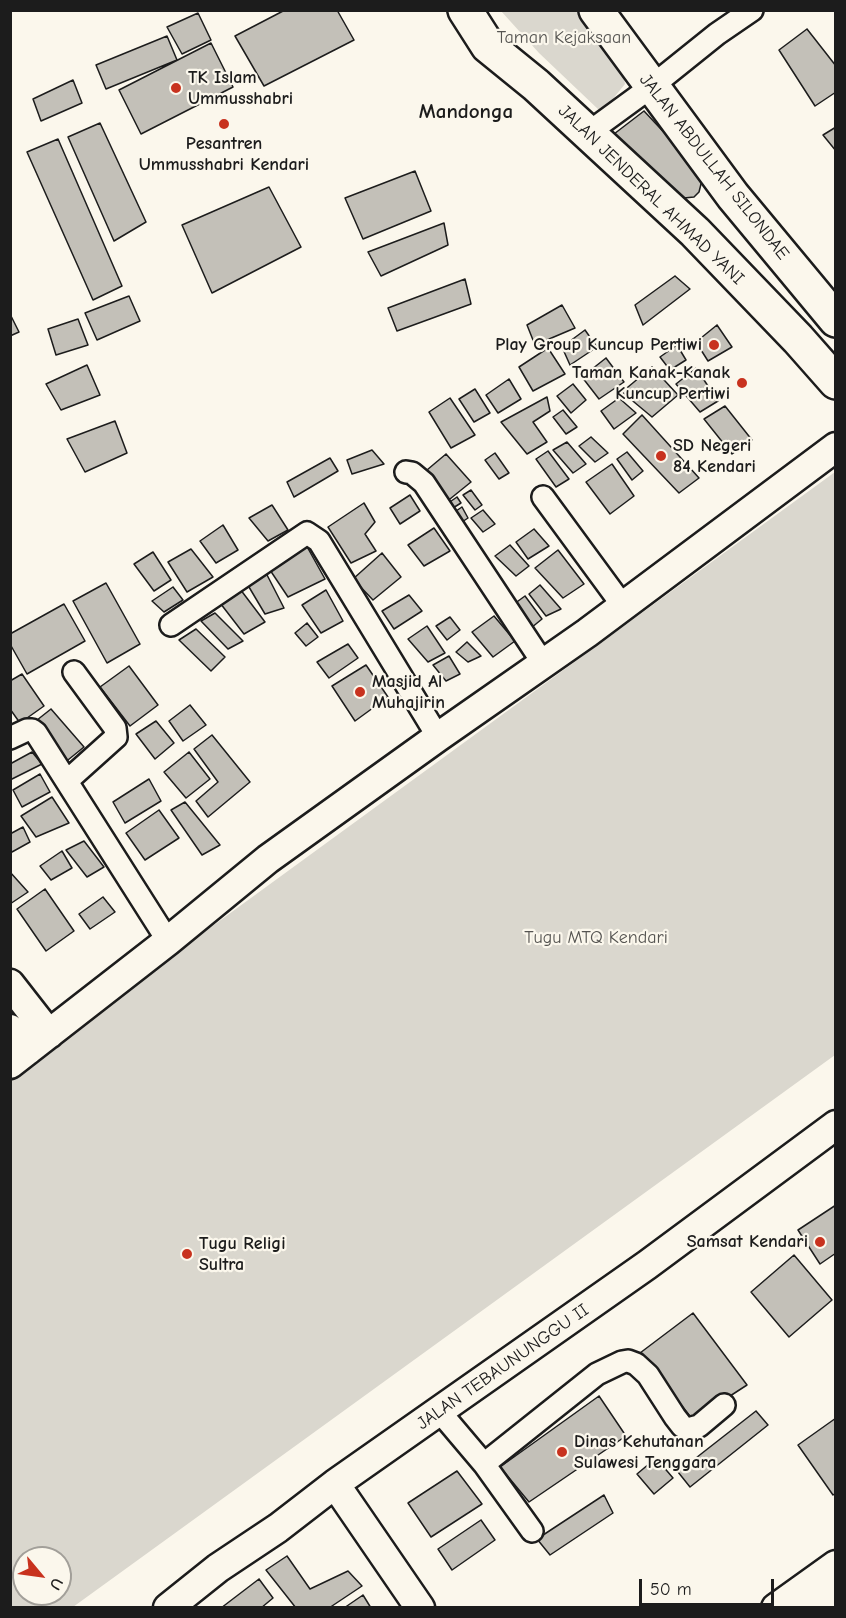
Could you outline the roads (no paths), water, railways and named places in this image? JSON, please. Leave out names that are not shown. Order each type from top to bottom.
[{"type":"highway","name":"JALAN JENDERAL AHMAD YANI","points":[[465,10],[488,46],[536,85],[694,232],[798,339],[836,382]]},
{"type":"highway","name":"JALAN ABDULLAH SILONDAE","points":[[596,10],[734,196],[836,320]]},
{"type":"street","points":[[588,133],[651,87],[717,34],[752,10]]},
{"type":"street","points":[[10,984],[24,1044],[168,941],[268,860],[623,606],[836,447]]},
{"type":"street","points":[[406,472],[412,473],[424,483],[543,663]]},
{"type":"street","points":[[543,497],[623,606]]},
{"type":"street","points":[[171,625],[307,533],[310,534],[319,542],[438,737]]},
{"type":"street","points":[[66,781],[116,737],[115,728],[74,672]]},
{"type":"street","points":[[10,738],[27,730],[34,731],[168,941]]},
{"type":"street","name":"JALAN TEBAUNUNGGU II","points":[[168,1608],[218,1568],[278,1528],[335,1484],[647,1265],[836,1125]]},
{"type":"street","points":[[484,1464],[597,1374],[622,1362],[628,1361],[636,1364],[648,1375],[675,1418],[688,1429],[699,1426],[724,1405]]},
{"type":"street","points":[[440,1412],[484,1464],[532,1531]]},
{"type":"street","points":[[335,1484],[420,1608]]},
{"type":"street","points":[[776,1608],[836,1564]]},
{"type":"street","points":[[813,1608],[836,1592]]},
{"type":"place","name":"TK Islam Ummusshabri","points":[[176,88]]},
{"type":"place","name":"Pesantren Ummusshabri Kendari","points":[[224,124]]},
{"type":"place","name":"Play Group Kuncup Pertiwi","points":[[714,345]]},
{"type":"place","name":"Taman Kanak-Kanak Kuncup Pertiwi","points":[[742,383]]},
{"type":"place","name":"SD Negeri 84 Kendari","points":[[661,456]]},
{"type":"place","name":"Masjid Al Muhajirin","points":[[360,692]]},
{"type":"place","name":"Samsat Kendari","points":[[820,1242]]},
{"type":"place","name":"Tugu Religi Sultra","points":[[187,1254]]},
{"type":"place","name":"Dinas Kehutanan Sulawesi Tenggara","points":[[562,1452]]},
{"type":"district","name":"Mandonga","points":[[466,112]]},
{"type":"park label","name":"Taman Kejaksaan","points":[[564,38]]},
{"type":"park label","name":"Tugu MTQ Kendari","points":[[596,938]]}]
